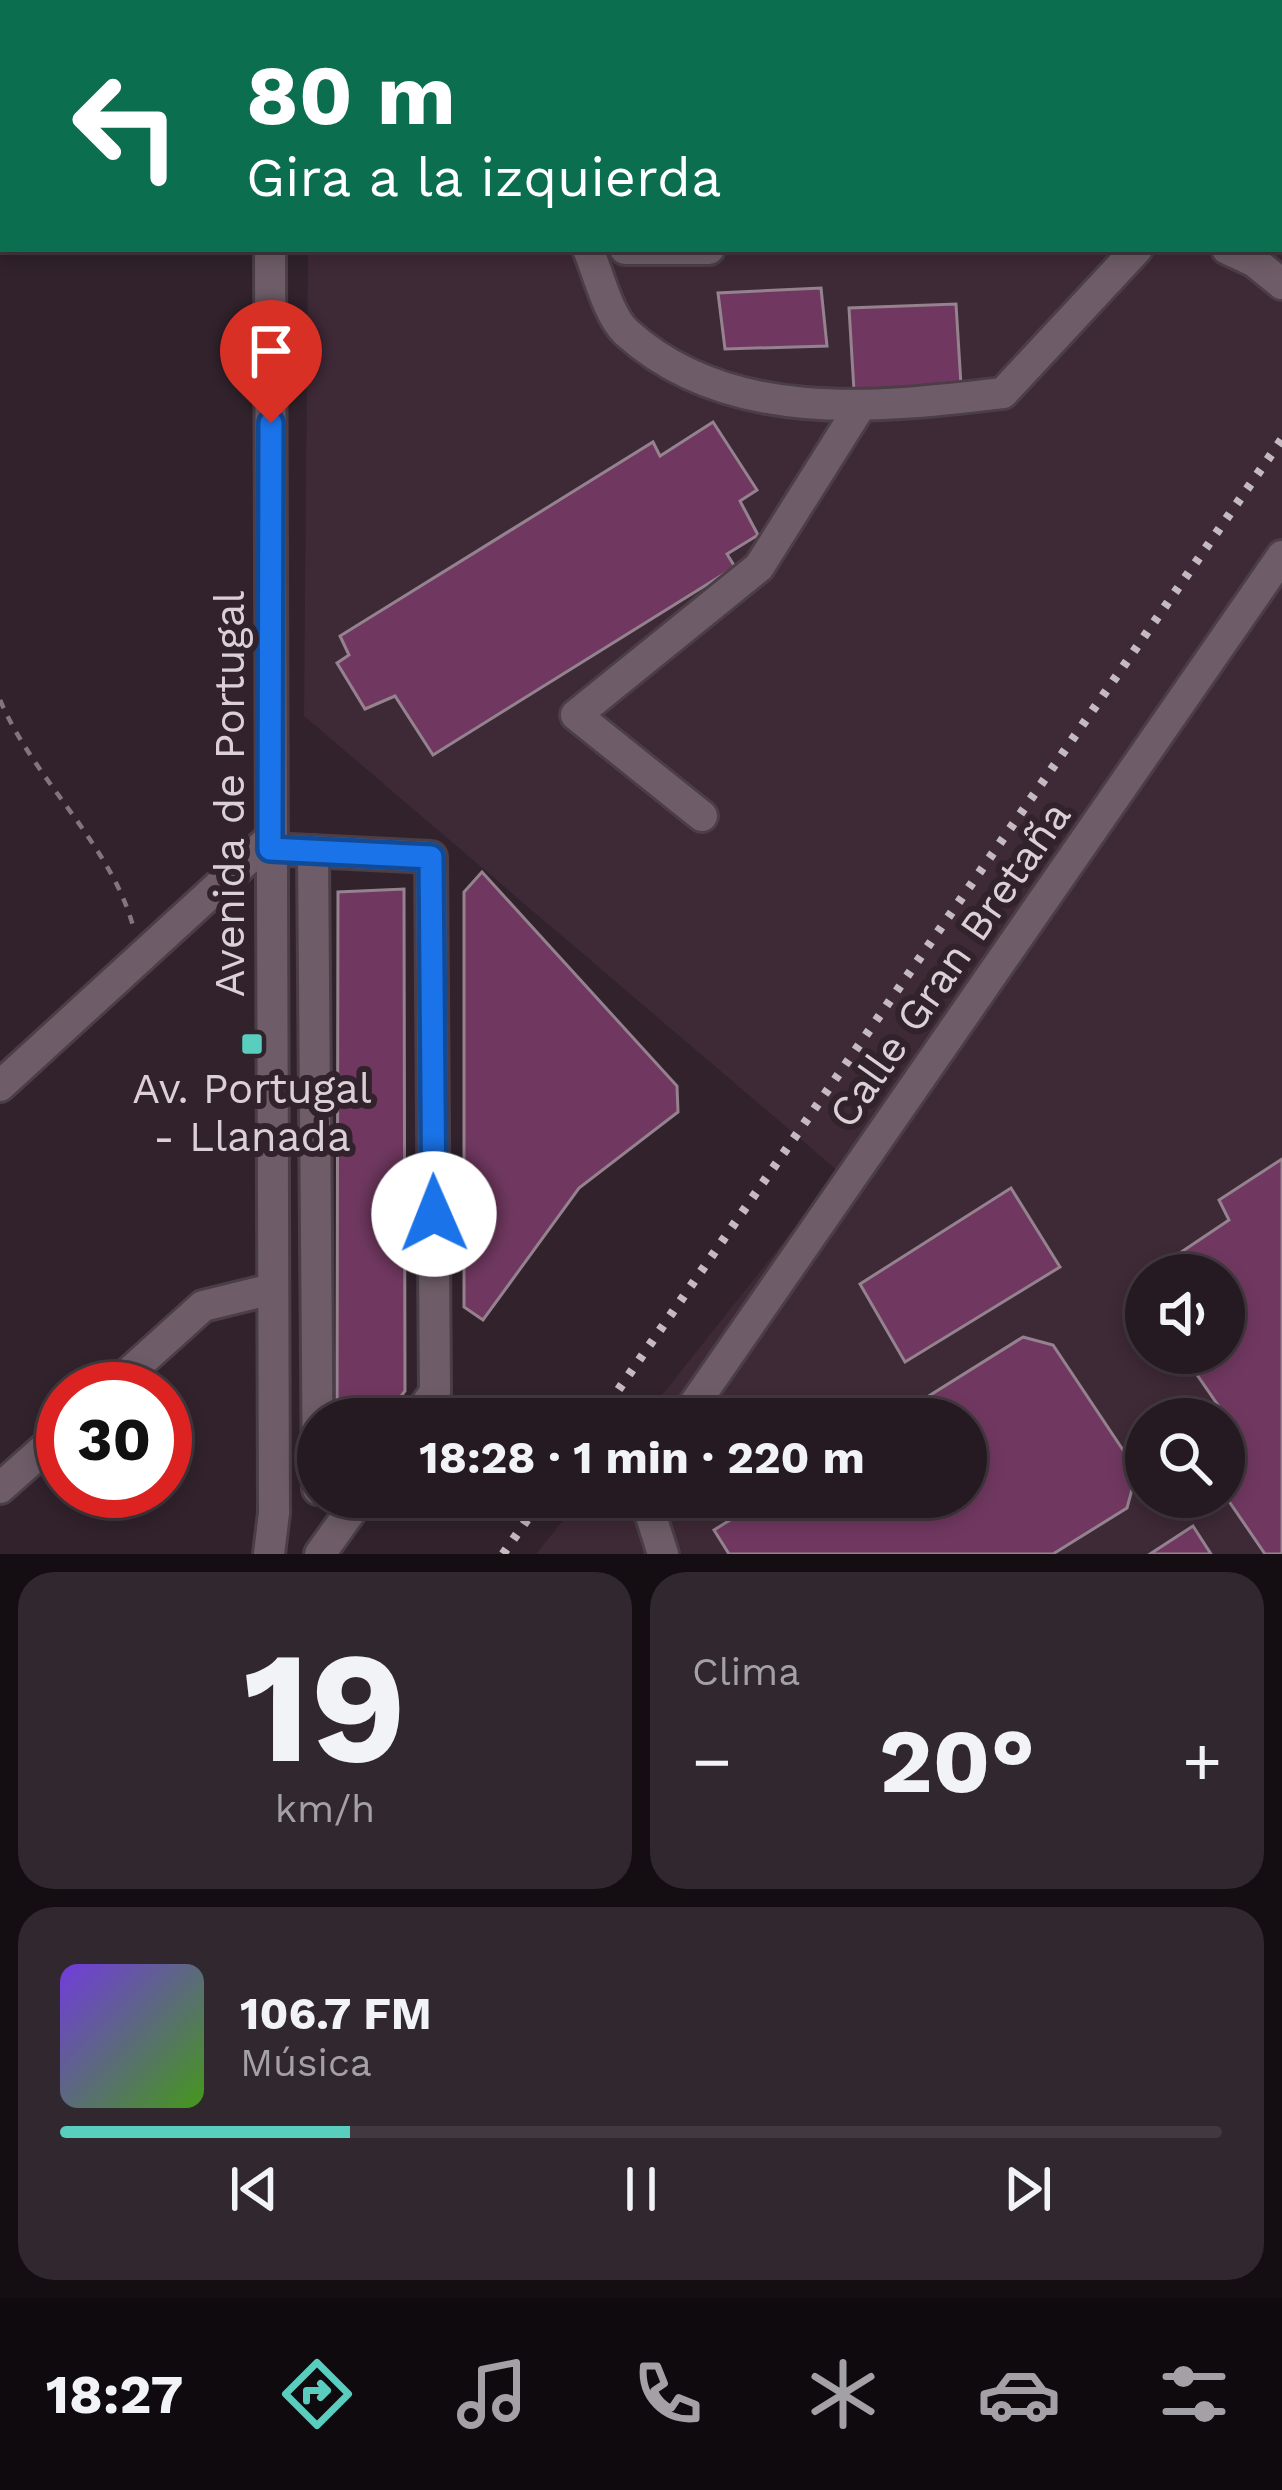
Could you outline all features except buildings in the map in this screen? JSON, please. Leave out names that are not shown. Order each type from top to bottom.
[{"type":"street","name":"Avenida de Portugal","points":[[269,1554],[274,1513],[270,252]]},
{"type":"street","points":[[271,284],[288,252]]},
{"type":"street","points":[[589,252],[623,329],[699,382],[818,407],[1003,393],[1134,252]]},
{"type":"street","points":[[1234,252],[1256,262],[1282,284]]},
{"type":"street","points":[[702,816],[577,715],[759,567],[862,405]]},
{"type":"street","name":"Calle Gran Bretaña","points":[[699,1398],[1282,556]]},
{"type":"street","points":[[0,1086],[270,844],[431,857],[435,1392],[431,1398]]},
{"type":"street","points":[[314,851],[317,1398]]},
{"type":"street","points":[[141,1362],[203,1306],[272,1289]]},
{"type":"street","points":[[0,1488],[36,1456]]},
{"type":"street","points":[[318,1518],[319,1554]]},
{"type":"street","points":[[319,1554],[346,1518]]},
{"type":"street","points":[[649,1518],[654,1541],[663,1554]]},
{"type":"path","points":[[0,700],[18,742],[124,895],[142,958]]},
{"type":"shaded area","points":[[308,252],[1282,252],[1282,1554],[536,1554],[565,1518],[987,1518],[987,1398],[660,1398],[839,1172],[304,716]]},
{"type":"railway","points":[[613,1398],[1282,439]]},
{"type":"railway","points":[[503,1554],[528,1518]]},
{"type":"place","name":"Av. Portugal - Llanada","points":[[252,1044]]},
{"type":"route","points":[[271,423],[270,849],[431,857],[434,1214]]}]
